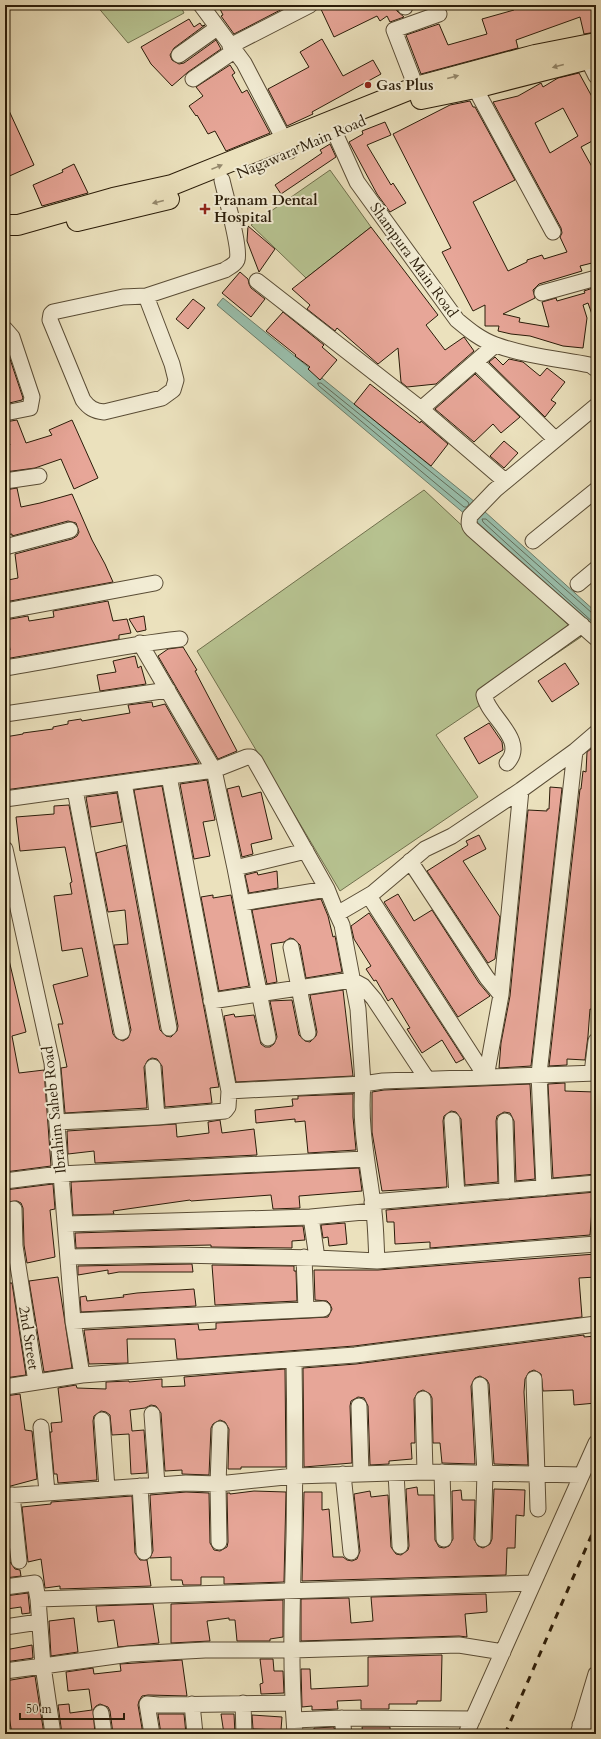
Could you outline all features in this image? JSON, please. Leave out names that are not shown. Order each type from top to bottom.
[{"type":"main road","points":[[5,225],[18,225],[113,198],[172,185],[287,146],[332,127],[416,87],[535,55],[593,53]]},
{"type":"main road","name":"Nagawara Main Road","points":[[332,127],[424,98],[475,88],[593,53]]},
{"type":"main road","name":"Nagawara Main Road","points":[[5,238],[176,198],[222,180],[287,146]]},
{"type":"street","points":[[201,5],[244,63],[287,146]]},
{"type":"street","points":[[193,79],[232,48],[310,5]]},
{"type":"street","points":[[416,87],[394,30],[439,14]]},
{"type":"street","points":[[180,55],[217,28]]},
{"type":"street","points":[[593,53],[596,76]]},
{"type":"street","points":[[475,88],[553,232]]},
{"type":"street","name":"Shampura Main Road","points":[[332,127],[357,182],[457,320],[475,335],[495,345],[528,354],[594,366]]},
{"type":"street","points":[[146,296],[172,364],[176,380],[173,390],[162,398],[104,412],[96,411],[88,407],[83,400],[50,317],[53,312],[123,297],[146,296],[225,270],[233,265],[237,259],[237,246],[222,180]]},
{"type":"street","points":[[542,293],[596,278]]},
{"type":"street","points":[[257,281],[421,409],[505,481]]},
{"type":"street","points":[[5,329],[12,337],[32,397],[30,408],[5,413]]},
{"type":"street","points":[[421,409],[477,363],[495,345]]},
{"type":"street","points":[[477,363],[556,439]]},
{"type":"street","points":[[596,406],[505,481],[470,516],[469,526],[596,638]]},
{"type":"street","points":[[5,481],[39,476]]},
{"type":"street","points":[[533,541],[596,490]]},
{"type":"street","points":[[5,547],[70,530]]},
{"type":"street","points":[[578,584],[596,568]]},
{"type":"street","points":[[5,611],[155,583]]},
{"type":"street","points":[[507,762],[513,757],[514,750],[510,737],[493,712],[484,695],[582,625]]},
{"type":"street","points":[[5,668],[61,660],[140,643],[180,639]]},
{"type":"street","points":[[140,643],[214,770],[235,868],[268,1038]]},
{"type":"street","points":[[5,714],[168,690]]},
{"type":"street","points":[[337,914],[369,896],[425,848],[452,836],[521,790],[575,751],[596,733]]},
{"type":"street","points":[[544,1188],[539,1074],[575,751]]},
{"type":"street","points":[[5,799],[214,770],[251,757],[327,889],[342,925],[358,1009],[363,1084],[361,1108],[365,1160],[373,1206],[377,1261]]},
{"type":"street","points":[[57,1122],[157,1117],[225,1111],[228,1107],[229,1091],[168,776]]},
{"type":"street","points":[[124,783],[169,1028]]},
{"type":"street","points":[[75,790],[122,1032]]},
{"type":"street","points":[[486,1077],[501,995],[521,790]]},
{"type":"street","name":"Ibrahim Saheb Road","points":[[5,849],[52,1062],[73,1321],[82,1375]]},
{"type":"street","points":[[235,868],[306,851]]},
{"type":"street","points":[[410,861],[487,978],[501,995]]},
{"type":"street","points":[[242,903],[327,889]]},
{"type":"street","points":[[369,896],[486,1077]]},
{"type":"street","points":[[291,947],[308,1033]]},
{"type":"street","points":[[211,1000],[352,980],[363,986],[374,999],[427,1079]]},
{"type":"street","points":[[229,1091],[363,1084],[383,1081],[594,1073],[596,1041]]},
{"type":"street","points":[[153,1067],[157,1117]]},
{"type":"street","points":[[452,1120],[457,1195]]},
{"type":"street","points":[[505,1121],[507,1191]]},
{"type":"street","points":[[5,1180],[60,1174],[365,1160]]},
{"type":"street","points":[[66,1224],[311,1217],[373,1206],[457,1195],[596,1183]]},
{"type":"street","name":"2nd Street","points":[[5,1211],[14,1209],[10,1247],[36,1382]]},
{"type":"street","points":[[306,1310],[311,1217]]},
{"type":"street","points":[[68,1257],[179,1255],[310,1257],[377,1261],[596,1244]]},
{"type":"street","points":[[73,1321],[323,1309]]},
{"type":"street","points":[[5,1387],[82,1375],[355,1355],[596,1324]]},
{"type":"street","points":[[294,1360],[295,1476],[292,1650],[292,1702],[294,1727],[342,1718],[473,1719]]},
{"type":"street","points":[[534,1379],[538,1509]]},
{"type":"street","points":[[480,1385],[485,1473],[483,1539]]},
{"type":"street","points":[[423,1400],[425,1472]]},
{"type":"street","points":[[359,1406],[361,1474]]},
{"type":"street","points":[[152,1414],[157,1485]]},
{"type":"street","points":[[102,1420],[107,1488]]},
{"type":"street","points":[[41,1428],[47,1492]]},
{"type":"street","points":[[219,1542],[218,1484],[220,1429]]},
{"type":"street","points":[[466,1734],[596,1443]]},
{"type":"street","points":[[19,1561],[8,1495],[186,1483],[218,1484],[295,1476],[343,1474],[442,1472],[581,1475]]},
{"type":"street","points":[[442,1472],[444,1539]]},
{"type":"street","points":[[396,1473],[400,1546]]},
{"type":"street","points":[[343,1474],[351,1552]]},
{"type":"street","points":[[140,1486],[144,1552]]},
{"type":"street","points":[[5,1587],[35,1583],[38,1599],[43,1666],[53,1734]]},
{"type":"street","points":[[38,1599],[533,1583]]},
{"type":"street","points":[[5,1627],[39,1622]]},
{"type":"street","points":[[5,1671],[130,1654],[205,1650],[292,1650],[459,1645],[503,1652]]},
{"type":"street","points":[[579,1729],[596,1674]]},
{"type":"street","points":[[152,1734],[147,1704],[292,1702]]},
{"type":"street","points":[[243,1703],[244,1734]]},
{"type":"street","points":[[192,1704],[195,1734]]},
{"type":"street","points":[[101,1714],[104,1734]]},
{"type":"street","points":[[342,1718],[344,1734]]},
{"type":"street","points":[[579,1729],[596,1725]]},
{"type":"shaded area","points":[[96,5],[180,5],[184,13],[128,43]]},
{"type":"shaded area","points":[[330,170],[371,227],[306,278],[251,225]]},
{"type":"shaded area","points":[[424,490],[581,637],[436,735],[478,797],[340,891],[197,651]]},
{"type":"water","points":[[223,298],[475,502],[466,515],[217,305]]},
{"type":"water","points":[[484,511],[596,612],[596,631],[476,521]]},
{"type":"building","points":[[218,5],[290,5],[234,34],[221,16],[223,15]]},
{"type":"building","points":[[319,5],[395,5],[397,11],[404,17],[390,22],[387,16],[380,21],[377,16],[334,37]]},
{"type":"building","points":[[511,5],[596,5],[596,32],[584,34],[580,17],[516,40],[518,48],[421,74],[406,35],[439,24],[448,45],[487,34],[482,19],[514,10]]},
{"type":"building","points":[[189,19],[194,27],[200,23],[202,26],[205,25],[174,48],[170,55],[172,60],[179,64],[184,63],[216,40],[221,49],[188,72],[172,86],[151,64],[141,47]]},
{"type":"building","points":[[322,39],[343,76],[373,60],[381,74],[312,112],[313,114],[287,126],[268,89],[309,67],[300,52]]},
{"type":"building","points":[[230,65],[235,73],[232,75],[242,93],[247,90],[270,133],[226,151],[215,131],[208,134],[197,115],[196,116],[189,106],[203,96],[196,87]]},
{"type":"building","points":[[579,73],[596,104],[596,139],[581,147],[596,174],[596,262],[580,266],[582,271],[539,284],[533,290],[535,298],[503,314],[520,318],[519,322],[549,327],[542,302],[556,298],[557,301],[585,293],[584,291],[596,287],[596,320],[594,320],[588,303],[583,305],[587,318],[583,348],[563,346],[530,336],[498,331],[499,326],[485,326],[485,305],[473,311],[442,252],[451,248],[393,134],[450,105],[470,101],[473,107],[475,107],[515,180],[473,202],[508,271],[527,262],[527,260],[542,255],[544,259],[567,252],[560,237],[562,233],[561,228],[493,102],[518,96],[541,83],[543,87],[558,78]],"holes":[[[563,108],[578,136],[550,153],[535,123]]]},
{"type":"building","points":[[5,102],[34,165],[5,178]]},
{"type":"building","points":[[385,122],[391,135],[367,145],[391,185],[393,183],[406,203],[390,212],[377,194],[349,142],[363,134],[362,131]]},
{"type":"building","points":[[330,144],[336,157],[281,194],[275,185],[322,153],[320,150]]},
{"type":"building","points":[[74,164],[88,193],[42,206],[33,185],[63,172],[62,170]]},
{"type":"building","points":[[248,226],[275,249],[259,272],[247,241]]},
{"type":"building","points":[[371,227],[438,315],[426,325],[445,350],[464,337],[474,351],[436,384],[407,387],[401,382],[398,348],[378,364],[337,328],[335,331],[307,309],[310,305],[292,289]]},
{"type":"building","points":[[240,272],[248,279],[251,288],[265,299],[251,317],[222,293]]},
{"type":"building","points":[[193,299],[205,308],[188,329],[176,319]]},
{"type":"building","points":[[283,312],[324,345],[322,347],[337,360],[320,380],[308,369],[310,367],[266,331]]},
{"type":"building","points":[[5,344],[23,398],[22,400],[5,404]]},
{"type":"building","points":[[495,357],[503,365],[509,359],[523,362],[540,376],[547,368],[565,382],[551,400],[556,403],[545,417],[489,362]]},
{"type":"building","points":[[475,374],[520,417],[501,433],[493,424],[474,442],[435,409]]},
{"type":"building","points":[[370,384],[420,423],[421,421],[448,444],[431,466],[354,404]]},
{"type":"building","points":[[17,420],[26,443],[52,435],[49,430],[72,420],[98,478],[74,489],[61,459],[35,468],[5,472],[5,446],[10,445],[5,433],[5,422]]},
{"type":"building","points":[[504,441],[518,453],[504,468],[490,456]]},
{"type":"building","points":[[17,488],[21,507],[72,494],[92,540],[113,582],[5,602],[5,588],[9,587],[8,580],[18,578],[15,554],[72,539],[77,536],[79,532],[76,523],[68,521],[12,536],[12,534],[5,535],[5,490]]},
{"type":"building","points":[[108,601],[113,621],[127,619],[131,633],[119,635],[119,639],[5,659],[5,650],[10,650],[5,620],[28,616],[29,621],[54,617],[53,611]]},
{"type":"building","points":[[144,616],[146,630],[137,632],[129,619]]},
{"type":"building","points":[[183,647],[197,670],[195,671],[237,751],[218,759],[158,656],[168,649]]},
{"type":"building","points":[[135,656],[138,668],[141,666],[146,684],[100,691],[97,675],[116,672],[113,661]]},
{"type":"building","points":[[565,663],[579,684],[552,702],[538,681]]},
{"type":"building","points":[[152,702],[153,707],[165,704],[199,763],[5,790],[5,737],[53,729],[53,727],[68,724],[68,721],[81,719],[82,721],[130,713],[128,705]]},
{"type":"building","points":[[489,723],[502,742],[503,750],[479,764],[464,738]]},
{"type":"building","points":[[596,745],[596,789],[593,818],[596,819],[594,833],[596,833],[595,1010],[590,1009],[585,1060],[567,1059],[567,1065],[549,1066],[580,789],[583,771],[586,772],[587,752]]},
{"type":"building","points":[[207,780],[215,820],[203,822],[210,856],[194,859],[180,784]]},
{"type":"building","points":[[162,786],[219,1087],[210,1088],[212,1103],[165,1107],[162,1066],[157,1059],[152,1058],[148,1060],[144,1067],[147,1108],[65,1113],[61,1068],[67,1067],[58,1024],[63,1024],[53,985],[88,976],[82,948],[62,951],[54,896],[72,894],[70,883],[72,882],[65,847],[20,851],[16,817],[54,814],[54,806],[69,805],[113,1034],[116,1038],[123,1041],[128,1038],[131,1030],[114,945],[128,944],[125,910],[108,912],[96,853],[126,845],[160,1030],[166,1036],[171,1037],[177,1031],[178,1026],[134,790]]},
{"type":"building","points":[[239,786],[242,797],[261,792],[272,839],[251,844],[253,854],[242,857],[227,789]]},
{"type":"building","points":[[550,787],[562,788],[531,1066],[499,1068],[501,1043],[510,996],[528,810],[547,811],[547,809],[549,809]]},
{"type":"building","points":[[117,793],[122,822],[91,827],[86,797]]},
{"type":"building","points":[[479,835],[486,849],[463,861],[500,917],[495,959],[488,963],[427,871],[468,845],[466,841]]},
{"type":"building","points":[[277,871],[278,888],[249,893],[245,875],[257,872],[258,875]]},
{"type":"building","points":[[398,894],[414,921],[432,910],[479,983],[490,996],[458,1017],[384,902]]},
{"type":"building","points":[[213,895],[213,898],[231,895],[249,986],[219,991],[201,897]]},
{"type":"building","points":[[321,899],[328,916],[333,937],[335,936],[342,972],[306,978],[300,945],[294,939],[290,938],[284,942],[271,944],[277,982],[267,984],[252,910]]},
{"type":"building","points":[[369,913],[464,1059],[456,1063],[442,1040],[422,1053],[407,1029],[410,1028],[392,998],[388,1001],[376,980],[374,981],[366,969],[371,966],[354,939],[351,926]]},
{"type":"building","points":[[9,960],[26,1032],[12,1036],[19,1073],[44,1070],[51,1166],[5,1172],[5,961]]},
{"type":"building","points":[[343,990],[353,1076],[236,1082],[224,1016],[234,1014],[235,1017],[254,1015],[261,1044],[265,1047],[270,1047],[274,1044],[277,1037],[270,1001],[292,1000],[299,1035],[305,1041],[310,1042],[316,1036],[317,1032],[310,995]]},
{"type":"building","points":[[565,1083],[565,1091],[595,1092],[593,1123],[596,1123],[596,1174],[553,1178],[548,1084]]},
{"type":"building","points":[[530,1084],[535,1179],[516,1181],[514,1121],[510,1113],[504,1112],[497,1116],[496,1121],[498,1182],[465,1185],[461,1119],[456,1112],[451,1111],[444,1116],[443,1121],[447,1187],[382,1191],[372,1132],[372,1092],[384,1090]]},
{"type":"building","points":[[353,1094],[353,1117],[356,1150],[308,1153],[305,1121],[295,1122],[295,1119],[256,1123],[255,1110],[293,1106],[292,1099],[298,1099],[298,1096]]},
{"type":"building","points":[[220,1120],[222,1133],[254,1129],[257,1155],[95,1163],[94,1151],[68,1154],[67,1131],[176,1124],[177,1137],[209,1133],[208,1122]]},
{"type":"building","points":[[359,1168],[362,1191],[299,1196],[300,1208],[273,1209],[271,1195],[190,1200],[113,1211],[114,1214],[73,1215],[71,1182]]},
{"type":"building","points":[[53,1184],[55,1209],[50,1210],[55,1257],[27,1263],[24,1245],[23,1208],[21,1203],[17,1201],[5,1202],[5,1190]]},
{"type":"building","points":[[596,1192],[596,1210],[592,1210],[590,1235],[430,1248],[430,1242],[395,1244],[394,1222],[387,1222],[386,1210]]},
{"type":"building","points":[[5,1221],[6,1247],[9,1267],[5,1268]]},
{"type":"building","points":[[345,1223],[347,1244],[329,1246],[328,1237],[323,1238],[321,1225]]},
{"type":"building","points":[[303,1226],[305,1240],[292,1241],[292,1248],[211,1247],[211,1245],[76,1248],[75,1233]]},
{"type":"building","points":[[596,1254],[596,1277],[579,1278],[582,1317],[354,1346],[183,1359],[177,1359],[175,1339],[127,1339],[128,1363],[89,1364],[84,1330],[198,1324],[199,1330],[216,1329],[216,1323],[328,1317],[332,1309],[330,1304],[327,1301],[315,1300],[314,1270],[378,1270]]},
{"type":"building","points":[[192,1264],[193,1272],[119,1272],[108,1274],[108,1270],[78,1275],[78,1266]]},
{"type":"building","points":[[212,1265],[294,1266],[294,1271],[296,1271],[297,1301],[215,1305]]},
{"type":"building","points":[[58,1277],[72,1368],[44,1372],[29,1281]]},
{"type":"building","points":[[5,1283],[12,1283],[26,1375],[5,1378]]},
{"type":"building","points":[[194,1289],[196,1306],[81,1312],[80,1297],[86,1296],[87,1301],[124,1297],[123,1295],[137,1293]]},
{"type":"building","points":[[584,1335],[584,1337],[596,1336],[596,1403],[574,1405],[573,1390],[543,1391],[541,1374],[534,1370],[529,1372],[525,1379],[524,1392],[528,1465],[494,1464],[489,1384],[487,1380],[480,1376],[475,1378],[471,1386],[475,1464],[442,1463],[440,1443],[433,1443],[432,1398],[430,1394],[423,1390],[418,1392],[414,1399],[415,1443],[411,1443],[412,1459],[389,1461],[389,1464],[370,1465],[368,1406],[364,1398],[358,1397],[351,1401],[350,1406],[352,1463],[304,1467],[303,1368],[356,1364]]},
{"type":"building","points":[[285,1369],[286,1467],[241,1467],[241,1469],[228,1469],[229,1429],[225,1422],[220,1420],[213,1424],[211,1428],[209,1475],[182,1474],[182,1470],[165,1471],[161,1413],[156,1406],[151,1405],[145,1408],[130,1410],[132,1431],[144,1430],[147,1473],[131,1474],[129,1434],[112,1435],[110,1415],[101,1411],[94,1416],[93,1421],[97,1480],[58,1483],[57,1474],[54,1474],[50,1432],[52,1432],[51,1423],[62,1422],[58,1388],[76,1385],[77,1388],[106,1389],[106,1382],[129,1382],[162,1379],[162,1387],[185,1386],[184,1377]]},
{"type":"building","points":[[20,1394],[25,1430],[32,1431],[37,1479],[7,1487],[5,1472],[5,1430],[7,1430],[5,1396]]},
{"type":"building","points":[[417,1487],[418,1495],[434,1495],[435,1540],[439,1547],[444,1548],[449,1546],[453,1539],[452,1491],[461,1490],[462,1500],[475,1500],[474,1539],[478,1546],[483,1548],[490,1544],[492,1539],[494,1489],[525,1490],[524,1516],[516,1515],[515,1548],[507,1548],[506,1575],[302,1581],[304,1492],[322,1492],[322,1510],[329,1509],[333,1557],[343,1557],[352,1561],[357,1559],[360,1551],[354,1494],[370,1491],[371,1497],[388,1495],[391,1547],[396,1554],[401,1555],[408,1550],[409,1546],[406,1489]]},
{"type":"building","points":[[254,1491],[286,1492],[284,1582],[224,1584],[224,1577],[201,1577],[201,1585],[183,1585],[182,1580],[171,1580],[171,1557],[150,1558],[153,1551],[150,1495],[186,1492],[209,1493],[210,1543],[214,1550],[220,1551],[227,1547],[228,1542],[227,1493],[230,1494]]},
{"type":"building","points":[[132,1496],[135,1553],[140,1560],[147,1560],[151,1586],[60,1589],[60,1586],[45,1588],[41,1559],[28,1562],[22,1507],[51,1504],[51,1502]]},
{"type":"building","points":[[5,1514],[10,1562],[15,1569],[20,1570],[21,1576],[5,1578]]},
{"type":"building","points":[[28,1593],[30,1613],[22,1614],[21,1607],[7,1609],[5,1596]]},
{"type":"building","points":[[486,1594],[487,1612],[465,1614],[467,1637],[301,1641],[301,1599],[349,1598],[351,1623],[373,1621],[371,1597]]},
{"type":"building","points":[[283,1600],[283,1637],[270,1639],[270,1641],[237,1641],[235,1620],[229,1620],[229,1618],[207,1621],[210,1641],[171,1643],[171,1604]]},
{"type":"building","points":[[153,1604],[159,1643],[118,1647],[114,1620],[98,1622],[96,1606]]},
{"type":"building","points":[[74,1618],[78,1652],[51,1656],[49,1621]]},
{"type":"building","points":[[32,1645],[33,1658],[5,1662],[5,1650]]},
{"type":"building","points":[[442,1655],[441,1701],[417,1701],[417,1704],[389,1704],[389,1709],[361,1709],[361,1700],[337,1701],[338,1709],[312,1710],[312,1706],[302,1707],[301,1669],[310,1669],[311,1689],[368,1686],[368,1657]]},
{"type":"building","points":[[260,1659],[273,1659],[274,1671],[283,1671],[284,1693],[261,1694],[260,1684],[263,1683]]},
{"type":"building","points":[[182,1660],[187,1696],[142,1696],[138,1705],[143,1734],[113,1734],[110,1711],[108,1707],[100,1704],[93,1710],[95,1734],[62,1734],[58,1705],[69,1704],[70,1713],[92,1710],[89,1689],[68,1691],[66,1672],[93,1668],[94,1674],[121,1671],[120,1664]]},
{"type":"building","points":[[35,1676],[44,1734],[43,1730],[12,1734],[5,1693],[5,1681]]},
{"type":"building","points":[[158,1714],[184,1714],[186,1734],[161,1734]]},
{"type":"building","points":[[221,1714],[234,1714],[235,1734],[224,1734]]},
{"type":"building","points":[[252,1715],[282,1717],[281,1730],[253,1729]]},
{"type":"building","points":[[334,1727],[335,1734],[314,1734],[314,1728]]},
{"type":"building","points":[[362,1727],[390,1727],[390,1734],[363,1734]]},
{"type":"railway","points":[[505,1734],[596,1525]]},
{"type":"place","name":"Gas Plus","points":[[368,85]]},
{"type":"place","name":"Pranam Dental Hospital","points":[[205,209]]}]
